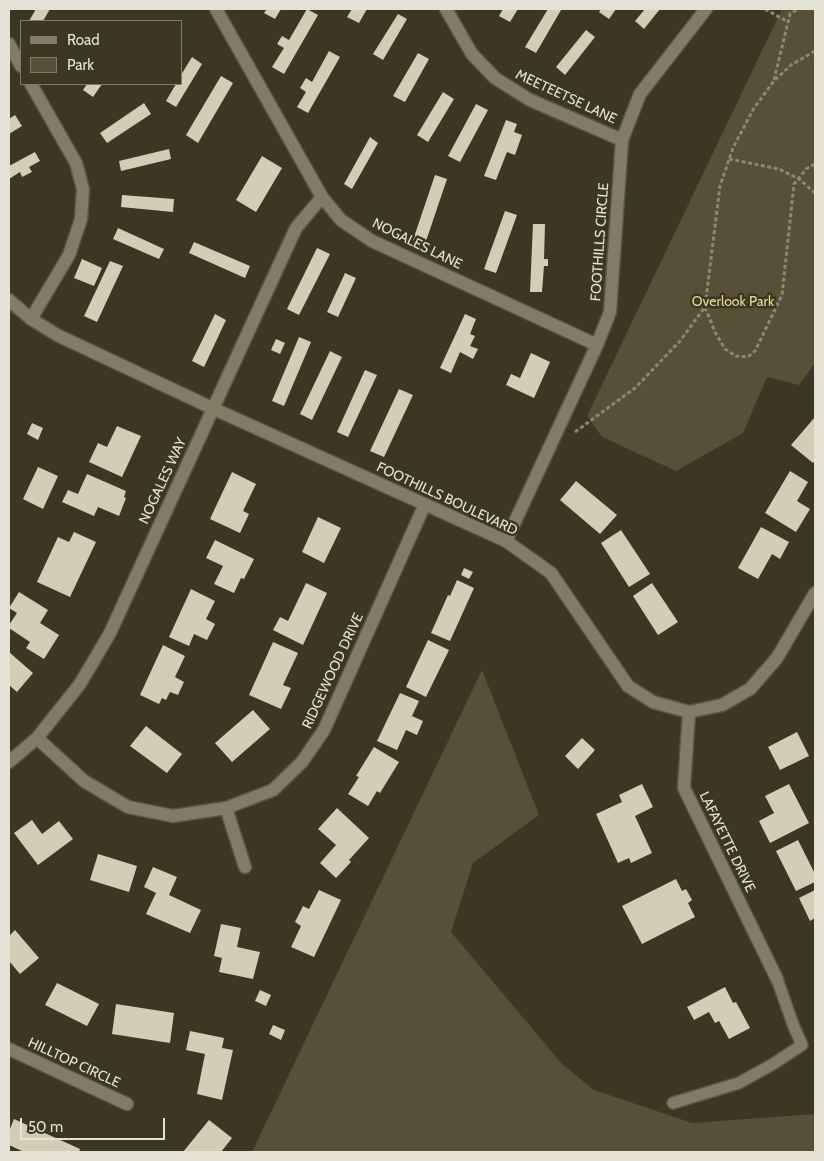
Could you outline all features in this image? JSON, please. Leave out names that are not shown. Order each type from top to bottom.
[{"type":"street","name":"NOGALES LANE","points":[[216,9],[322,197],[341,220],[372,241],[597,345]]},
{"type":"street","name":"MEETEETSE LANE","points":[[446,9],[472,54],[495,78],[530,100],[622,140]]},
{"type":"street","name":"FOOTHILLS CIRCLE","points":[[506,541],[597,345],[610,312],[622,140],[640,94],[706,9]]},
{"type":"street","points":[[9,44],[20,64]]},
{"type":"street","points":[[31,319],[69,255],[81,219],[82,189],[76,163],[32,85]]},
{"type":"street","name":"NOGALES WAY","points":[[9,762],[37,738],[80,684],[110,633],[296,228],[322,197]]},
{"type":"street","name":"FOOTHILLS BOULEVARD","points":[[9,300],[31,319],[57,335],[212,408],[506,541],[551,573],[628,686],[653,702],[688,712],[722,705],[750,689],[777,658],[815,593]]},
{"type":"street","name":"RIDGEWOOD DRIVE","points":[[37,738],[84,781],[128,807],[173,816],[226,808],[273,790],[302,762],[324,730],[425,504]]},
{"type":"street","name":"LAFAYETTE DRIVE","points":[[688,712],[684,788],[777,979]]},
{"type":"street","points":[[226,808],[245,867]]},
{"type":"street","name":"HILLTOP CIRCLE","points":[[9,1048],[127,1104]]},
{"type":"lane","points":[[673,1103],[739,1083],[802,1045],[777,979]]},
{"type":"path","points":[[765,9],[788,22]]},
{"type":"path","points":[[774,81],[790,14],[798,9]]},
{"type":"path","points":[[815,51],[791,65],[774,81],[754,108],[729,159],[720,186],[705,307],[715,332],[725,348],[736,356],[748,357],[755,351],[782,295],[794,184],[806,169],[815,164]]},
{"type":"path","points":[[729,159],[779,169],[799,179],[815,193]]},
{"type":"path","points":[[574,432],[635,388],[680,341],[705,307]]},
{"type":"green space","name":"Overlook Park","points":[[782,9],[815,9],[815,363],[799,385],[767,377],[743,433],[676,471],[602,437],[587,416]]},
{"type":"green space","points":[[482,670],[539,815],[473,863],[451,932],[562,1064],[594,1090],[692,1123],[815,1114],[815,1152],[252,1152]]},
{"type":"building","points":[[36,9],[50,9],[44,20],[30,20]]},
{"type":"building","points":[[267,9],[281,9],[275,19],[264,13]]},
{"type":"building","points":[[307,9],[318,15],[284,74],[272,67],[284,48],[277,44],[282,36],[289,40]]},
{"type":"building","points":[[352,9],[367,9],[359,23],[347,17]]},
{"type":"building","points":[[503,9],[518,9],[510,22],[499,16]]},
{"type":"building","points":[[548,9],[561,10],[536,53],[525,47]]},
{"type":"building","points":[[601,9],[616,9],[609,19],[599,12]]},
{"type":"building","points":[[645,9],[660,9],[644,29],[635,21]]},
{"type":"building","points":[[398,14],[407,19],[383,60],[373,54]]},
{"type":"building","points":[[586,30],[595,37],[565,75],[556,67]]},
{"type":"building","points":[[329,51],[340,57],[308,113],[297,107],[306,92],[300,88],[306,78],[312,82]]},
{"type":"building","points":[[418,53],[429,59],[405,102],[393,96]]},
{"type":"building","points":[[192,57],[202,64],[176,107],[166,101],[175,85],[182,85],[182,73]]},
{"type":"building","points":[[221,76],[233,83],[198,143],[186,135]]},
{"type":"building","points":[[86,85],[101,85],[93,97],[83,90]]},
{"type":"building","points":[[443,92],[454,99],[428,142],[417,135]]},
{"type":"building","points":[[144,103],[151,114],[107,143],[100,133]]},
{"type":"building","points":[[476,104],[488,110],[460,162],[448,156]]},
{"type":"building","points":[[15,115],[22,126],[9,134],[9,119]]},
{"type":"building","points":[[506,120],[517,124],[514,132],[522,135],[515,155],[507,152],[496,180],[484,176]]},
{"type":"building","points":[[370,137],[378,143],[352,189],[344,184]]},
{"type":"building","points":[[169,149],[171,159],[121,171],[119,161]]},
{"type":"building","points":[[35,152],[40,161],[29,167],[32,172],[22,177],[20,172],[9,179],[9,166]]},
{"type":"building","points":[[262,156],[282,168],[256,212],[236,200]]},
{"type":"building","points":[[435,175],[447,179],[425,244],[413,240]]},
{"type":"building","points":[[122,195],[174,199],[173,212],[121,207]]},
{"type":"building","points":[[505,211],[517,215],[496,273],[484,269]]},
{"type":"building","points":[[533,224],[545,224],[544,259],[548,259],[548,266],[544,266],[542,292],[530,292]]},
{"type":"building","points":[[118,228],[164,249],[159,259],[113,239]]},
{"type":"building","points":[[194,242],[250,266],[245,278],[189,253]]},
{"type":"building","points":[[317,248],[330,254],[299,315],[287,309]]},
{"type":"building","points":[[82,259],[102,268],[94,286],[74,278]]},
{"type":"building","points":[[110,261],[123,266],[97,322],[84,316]]},
{"type":"building","points":[[345,273],[356,278],[338,317],[327,312]]},
{"type":"building","points":[[215,314],[226,320],[204,367],[192,361]]},
{"type":"building","points":[[465,314],[476,319],[470,334],[475,336],[470,346],[478,349],[473,359],[460,352],[451,373],[440,368]]},
{"type":"building","points":[[299,337],[311,342],[284,406],[272,401]]},
{"type":"building","points":[[276,339],[285,343],[280,354],[271,350]]},
{"type":"building","points":[[330,351],[342,357],[312,420],[300,414]]},
{"type":"building","points":[[531,353],[550,362],[534,398],[506,385],[511,374],[520,378]]},
{"type":"building","points":[[365,370],[377,375],[348,437],[337,432]]},
{"type":"building","points":[[399,389],[413,395],[384,457],[370,451]]},
{"type":"building","points":[[815,417],[815,460],[813,463],[791,445]]},
{"type":"building","points":[[32,423],[43,428],[38,440],[27,434]]},
{"type":"building","points":[[117,426],[141,436],[122,477],[89,462],[98,443],[107,447]]},
{"type":"building","points":[[38,467],[58,476],[43,509],[23,499]]},
{"type":"building","points":[[790,471],[808,482],[797,501],[810,509],[796,532],[765,513]]},
{"type":"building","points":[[232,472],[256,484],[243,511],[249,514],[240,533],[210,519]]},
{"type":"building","points":[[87,474],[126,491],[124,497],[126,498],[119,516],[98,507],[94,516],[62,502],[68,490],[78,494]]},
{"type":"building","points":[[576,481],[617,515],[600,534],[560,500]]},
{"type":"building","points":[[318,517],[341,528],[324,563],[302,552]]},
{"type":"building","points":[[761,527],[789,542],[780,559],[772,554],[758,579],[738,568]]},
{"type":"building","points":[[621,530],[650,574],[629,587],[601,543]]},
{"type":"building","points":[[74,532],[96,542],[70,597],[37,582],[58,537],[69,542]]},
{"type":"building","points":[[215,540],[254,559],[244,579],[241,578],[234,593],[214,584],[223,566],[206,558]]},
{"type":"building","points":[[464,568],[473,572],[469,579],[461,575]]},
{"type":"building","points":[[457,580],[474,588],[450,641],[431,633]]},
{"type":"building","points":[[306,583],[327,593],[303,645],[273,630],[280,617],[288,621]]},
{"type":"building","points":[[652,583],[678,622],[658,635],[633,596]]},
{"type":"building","points":[[191,589],[215,601],[206,619],[215,624],[207,640],[194,634],[189,646],[169,637]]},
{"type":"building","points":[[19,592],[48,610],[40,623],[59,635],[44,659],[26,648],[30,642],[9,628],[17,613],[9,608]]},
{"type":"building","points":[[428,640],[449,650],[426,697],[406,687]]},
{"type":"building","points":[[273,642],[298,653],[283,685],[291,688],[281,709],[249,695]]},
{"type":"building","points":[[163,645],[185,656],[175,677],[184,682],[178,695],[170,692],[166,700],[162,698],[159,704],[140,695]]},
{"type":"building","points":[[9,652],[33,673],[17,692],[9,685]]},
{"type":"building","points":[[400,693],[419,701],[412,716],[423,721],[417,735],[406,730],[397,750],[377,741]]},
{"type":"building","points":[[253,710],[270,729],[232,762],[215,743]]},
{"type":"building","points":[[146,726],[182,754],[167,773],[130,746]]},
{"type":"building","points":[[797,732],[809,756],[780,770],[768,747]]},
{"type":"building","points":[[582,738],[595,750],[578,769],[565,756]]},
{"type":"building","points":[[374,747],[399,762],[380,793],[377,791],[368,806],[348,794],[359,777],[356,776]]},
{"type":"building","points":[[642,784],[653,807],[635,816],[652,853],[631,863],[629,858],[618,863],[596,814],[622,802],[619,795]]},
{"type":"building","points":[[789,784],[809,823],[770,843],[759,821],[774,813],[765,796]]},
{"type":"building","points":[[337,808],[369,838],[336,878],[320,863],[336,845],[318,829]]},
{"type":"building","points":[[32,820],[42,834],[59,821],[73,839],[38,865],[14,833]]},
{"type":"building","points":[[798,840],[815,874],[815,882],[796,891],[776,851]]},
{"type":"building","points":[[98,854],[137,866],[129,892],[90,880]]},
{"type":"building","points":[[153,867],[177,877],[169,895],[201,910],[190,933],[146,914],[156,893],[144,887]]},
{"type":"building","points":[[676,879],[682,891],[686,889],[692,900],[688,903],[695,917],[642,944],[622,906]]},
{"type":"building","points":[[319,890],[341,900],[314,957],[291,947],[301,926],[295,922],[303,906],[309,909]]},
{"type":"building","points":[[815,890],[815,918],[810,921],[799,898]]},
{"type":"building","points":[[221,924],[241,928],[237,947],[260,952],[253,979],[219,972],[222,958],[214,956]]},
{"type":"building","points":[[15,930],[39,958],[20,974],[9,961],[9,936]]},
{"type":"building","points":[[57,983],[99,1004],[87,1026],[45,1005]]},
{"type":"building","points":[[725,987],[733,1003],[736,1002],[750,1028],[729,1039],[719,1021],[715,1023],[709,1012],[694,1020],[687,1007]]},
{"type":"building","points":[[260,990],[271,995],[266,1006],[255,1001]]},
{"type":"building","points":[[116,1004],[174,1013],[170,1043],[112,1034]]},
{"type":"building","points":[[273,1025],[285,1030],[281,1040],[269,1034]]},
{"type":"building","points":[[190,1031],[224,1038],[222,1048],[233,1050],[222,1100],[197,1094],[205,1054],[186,1050]]},
{"type":"building","points":[[14,1119],[80,1149],[79,1152],[24,1152],[9,1145],[9,1131]]},
{"type":"building","points":[[209,1120],[232,1138],[221,1152],[183,1152]]}]
